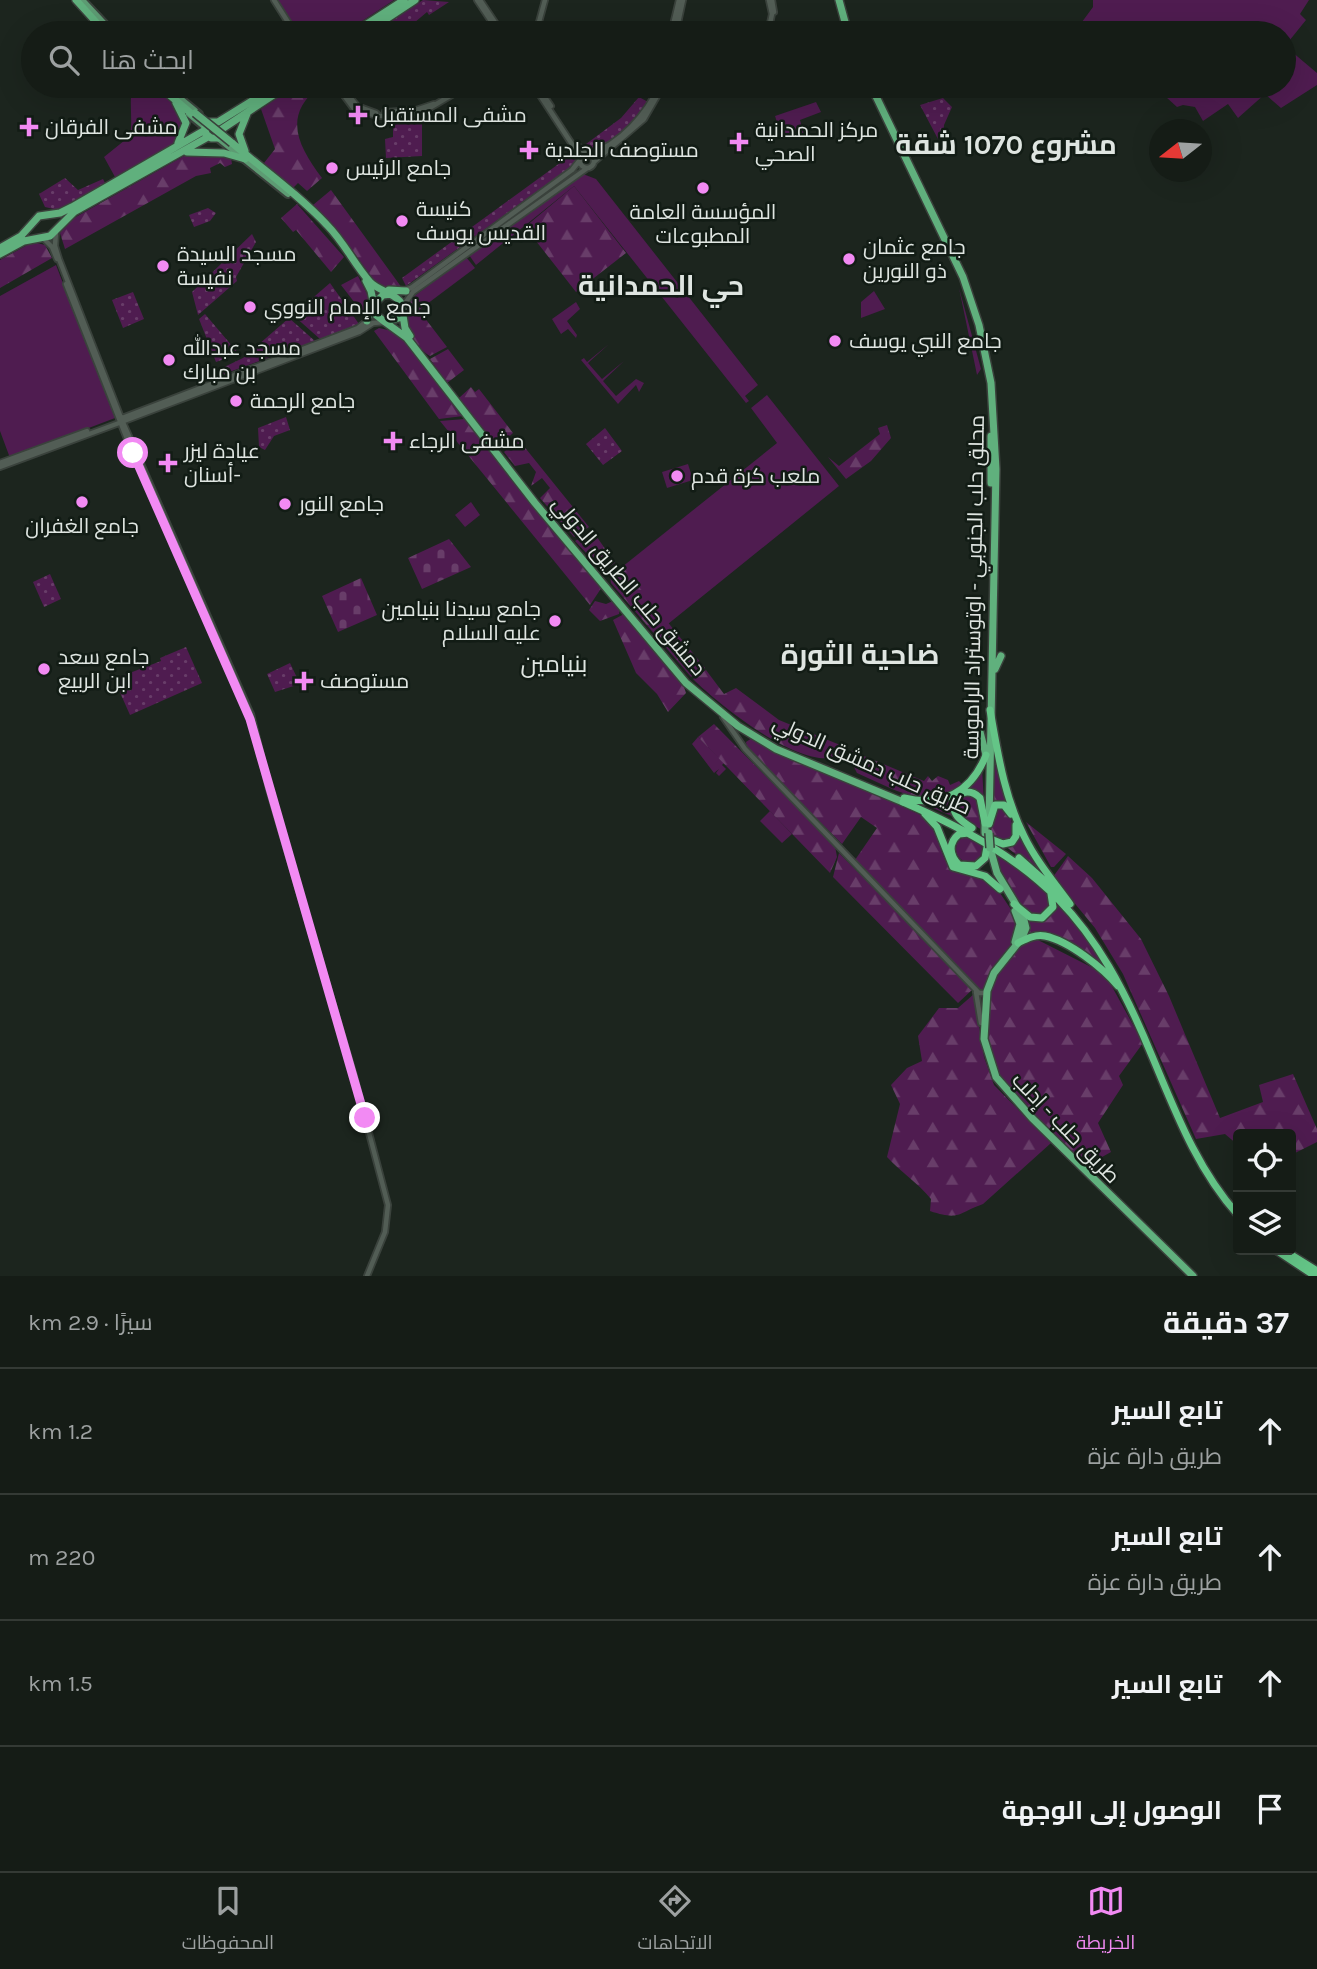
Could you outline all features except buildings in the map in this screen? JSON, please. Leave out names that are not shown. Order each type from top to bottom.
[{"type":"highway","points":[[77,0],[97,21]]},
{"type":"highway","points":[[372,21],[404,0]]},
{"type":"highway","points":[[383,21],[415,0]]},
{"type":"highway","points":[[841,0],[847,21]]},
{"type":"highway","points":[[175,98],[328,226],[364,277],[371,291],[378,318],[385,322],[395,321],[402,309],[400,300],[364,277]]},
{"type":"highway","points":[[0,248],[21,236],[39,216],[60,213],[183,153],[263,98]]},
{"type":"highway","points":[[114,187],[248,111],[265,98]]},
{"type":"highway","points":[[875,98],[953,252],[972,301],[989,384]]},
{"type":"highway","points":[[172,149],[181,139],[186,126],[184,115],[176,103]]},
{"type":"highway","points":[[183,153],[206,151],[245,155],[239,131],[248,111]]},
{"type":"highway","points":[[0,254],[24,241],[50,236],[74,212],[172,149],[213,130]]},
{"type":"highway","points":[[48,215],[55,221],[55,230]]},
{"type":"highway","points":[[33,223],[34,231],[42,237]]},
{"type":"highway","points":[[364,277],[384,289],[406,291]]},
{"type":"highway","points":[[364,277],[371,298],[370,321]]},
{"type":"highway","points":[[374,307],[380,297],[392,294]]},
{"type":"highway","name":"طريق حلب دمشق الدولي","points":[[402,309],[405,328],[454,396],[689,680],[740,722],[778,745],[988,840],[1029,866],[1070,904],[1118,970],[1198,1151],[1233,1202]]},
{"type":"highway","name":"دمشق حلب الطريق الدولي","points":[[385,322],[407,338],[535,503],[686,683],[718,711],[764,742],[903,800]]},
{"type":"highway","name":"محلق حلب الجنوبي - اوتوستراد الراموسة","points":[[987,824],[996,470],[989,384]]},
{"type":"highway","name":"محلق حلب الجنوبي - اوتوستراد الراموسة","points":[[988,840],[986,755],[991,468],[989,384]]},
{"type":"highway","points":[[991,680],[1001,656]]},
{"type":"highway","points":[[990,710],[1000,769],[1015,815],[1035,856],[1070,904]]},
{"type":"highway","points":[[903,800],[930,803],[946,799],[972,779],[986,755],[978,724]]},
{"type":"highway","points":[[972,828],[959,820],[954,810],[954,801],[961,793],[971,792],[980,798],[987,824]]},
{"type":"highway","points":[[903,800],[932,821],[953,867],[985,876],[1000,889],[1019,918],[1017,942]]},
{"type":"highway","name":"طريق حلب دمشق الدولي","points":[[903,800],[972,828],[1050,890],[1087,931],[1124,993],[1195,1153],[1233,1209]]},
{"type":"highway","points":[[987,824],[992,808],[1000,804],[1007,808],[1016,825],[1016,836],[1012,842],[1005,844],[968,833],[959,834],[951,847],[954,860],[965,867],[976,866],[985,858],[988,840]]},
{"type":"highway","points":[[988,840],[1000,889]]},
{"type":"highway","points":[[988,840],[997,873],[1026,922],[1025,933],[989,982],[984,1012],[985,1044],[1002,1087],[1063,1151]]},
{"type":"highway","points":[[1014,904],[1030,917],[1042,918],[1053,906],[1050,890]]},
{"type":"highway","points":[[1017,942],[1034,936],[1050,938],[1100,967],[1124,993]]},
{"type":"highway","name":"طريق حلب - إدلب","points":[[1017,942],[996,966],[984,993],[981,1023],[985,1055],[997,1085],[1192,1276]]},
{"type":"highway","points":[[1284,1255],[1316,1274]]},
{"type":"highway","points":[[1291,1255],[1316,1274]]},
{"type":"main road","points":[[274,0],[287,21]]},
{"type":"main road","points":[[478,0],[493,21]]},
{"type":"main road","points":[[541,21],[546,0]]},
{"type":"main road","points":[[676,21],[681,0]]},
{"type":"main road","points":[[771,0],[772,21]]},
{"type":"main road","points":[[171,98],[213,130]]},
{"type":"main road","points":[[174,98],[289,192]]},
{"type":"main road","points":[[347,98],[355,109],[377,116],[421,113],[447,98]]},
{"type":"main road","points":[[350,98],[357,106],[377,113],[424,108],[441,98]]},
{"type":"main road","points":[[543,98],[586,169]]},
{"type":"main road","points":[[544,98],[580,150],[589,154],[594,161]]},
{"type":"main road","points":[[402,309],[413,292],[439,270],[572,170],[580,159],[635,123],[653,98]]},
{"type":"main road","points":[[392,294],[406,291],[439,270],[586,169],[644,119],[655,98]]},
{"type":"main road","points":[[55,230],[59,256],[120,421]]},
{"type":"main road","points":[[42,237],[51,247],[120,421],[249,713],[354,1076],[388,1205],[385,1232],[367,1276]]},
{"type":"main road","points":[[370,321],[374,307]]},
{"type":"main road","points":[[0,465],[341,337],[370,321],[385,322]]},
{"type":"main road","points":[[0,465],[31,454]]},
{"type":"main road","points":[[718,711],[745,749],[980,994],[984,993]]},
{"type":"main road","points":[[745,749],[743,741],[748,737],[764,742]]},
{"type":"main road","points":[[975,988],[981,1023]]},
{"type":"green space","points":[[277,0],[394,0],[362,21],[290,21]]},
{"type":"green space","points":[[423,0],[449,2],[429,15],[427,12],[416,21],[391,21]]},
{"type":"green space","points":[[1093,0],[1309,0],[1300,14],[1306,20],[1296,32],[1296,21],[1083,21],[1093,7]]},
{"type":"green space","points":[[1296,55],[1317,73],[1317,85],[1281,108],[1270,98],[1296,98]]},
{"type":"green space","points":[[131,98],[168,98],[184,122],[174,144],[115,177],[104,157],[130,136]]},
{"type":"green space","points":[[277,98],[307,98],[297,120],[298,132],[306,155],[322,178],[307,191],[298,183],[293,188],[264,163],[275,149],[261,109]]},
{"type":"green space","points":[[638,98],[648,102],[621,133],[604,146],[586,151],[582,147],[621,118]]},
{"type":"green space","points":[[943,98],[952,107],[944,125],[943,139],[938,139],[920,105]]},
{"type":"green space","points":[[1167,98],[1260,98],[1238,118],[1228,104],[1206,119],[1202,119],[1195,107],[1177,107]]},
{"type":"green space","points":[[816,102],[821,112],[800,120],[804,135],[782,138],[775,116]]},
{"type":"green space","points":[[393,117],[422,117],[422,156],[386,158],[385,139],[393,137]]},
{"type":"green space","points":[[575,152],[578,155],[575,164],[406,286],[402,278]]},
{"type":"green space","points":[[193,154],[231,158],[232,164],[225,167],[220,163],[210,168],[211,173],[196,176],[65,249],[60,233],[67,222],[184,156]]},
{"type":"green space","points":[[583,174],[596,179],[758,385],[745,396],[749,401],[746,403],[574,186],[476,265],[469,255]]},
{"type":"green space","points":[[65,178],[78,190],[103,179],[105,183],[58,210],[45,207],[39,194]]},
{"type":"green space","points":[[574,186],[626,253],[576,292],[525,227]]},
{"type":"green space","points":[[331,190],[402,288],[386,288],[376,283],[344,239],[313,205]]},
{"type":"green space","points":[[297,204],[344,257],[331,272],[296,230],[293,232],[281,218]]},
{"type":"green space","points":[[208,208],[216,213],[210,221],[194,227],[189,215]]},
{"type":"green space","points":[[252,234],[256,242],[236,277],[237,281],[198,315],[192,292]]},
{"type":"green space","points":[[33,242],[45,245],[52,258],[0,288],[0,260]]},
{"type":"green space","points":[[466,257],[475,268],[419,310],[411,300],[413,297]]},
{"type":"green space","points":[[56,265],[115,418],[10,458],[0,431],[0,296]]},
{"type":"green space","points":[[358,276],[370,300],[365,316],[341,285]]},
{"type":"green space","points":[[330,283],[359,324],[320,339],[293,315]]},
{"type":"green space","points":[[959,288],[981,369],[977,375]]},
{"type":"green space","points":[[874,291],[885,309],[861,318],[861,302]]},
{"type":"green space","points":[[133,292],[144,319],[123,328],[112,300]]},
{"type":"green space","points":[[411,300],[447,347],[430,356],[418,345],[407,323]]},
{"type":"green space","points":[[576,302],[580,309],[567,321],[577,335],[576,338],[568,329],[561,334],[552,319]]},
{"type":"green space","points":[[205,314],[238,354],[216,362],[199,319]]},
{"type":"green space","points":[[289,318],[315,341],[221,375],[220,369],[243,358]]},
{"type":"green space","points":[[379,328],[397,332],[405,339],[463,416],[439,419],[374,331]]},
{"type":"green space","points":[[609,344],[588,363],[602,379],[624,361],[603,381],[616,396],[636,379],[644,383],[639,392],[636,385],[618,404],[581,360],[584,358],[587,362]]},
{"type":"green space","points":[[448,349],[464,370],[447,383],[430,359]]},
{"type":"green space","points":[[471,387],[475,392],[479,389],[513,433],[502,443],[494,442],[459,398]]},
{"type":"green space","points":[[767,395],[839,486],[668,624],[622,567],[777,443],[751,408]]},
{"type":"green space","points":[[286,417],[290,430],[274,436],[265,450],[259,447],[258,428]]},
{"type":"green space","points":[[465,419],[602,587],[590,605],[440,421]]},
{"type":"green space","points":[[887,425],[891,438],[871,461],[846,479],[828,457],[839,466],[880,434],[878,428]]},
{"type":"green space","points":[[605,428],[622,451],[603,465],[586,444]]},
{"type":"green space","points":[[518,439],[589,527],[574,537],[540,498],[550,488],[542,478],[531,486],[536,472],[529,463],[515,466],[504,452]]},
{"type":"green space","name":"ملعب كرة قدم","points":[[688,464],[693,480],[667,488],[662,472]]},
{"type":"green space","points":[[471,502],[480,515],[465,527],[455,515]]},
{"type":"green space","points":[[592,530],[615,563],[603,571],[575,541]]},
{"type":"green space","points":[[449,539],[471,567],[422,589],[408,558]]},
{"type":"green space","points":[[622,566],[705,668],[691,677],[611,583],[610,575]]},
{"type":"green space","points":[[50,574],[61,599],[44,607],[33,582]]},
{"type":"green space","points":[[361,578],[377,615],[338,632],[322,596]]},
{"type":"green space","points":[[595,601],[606,604],[613,601],[620,609],[619,614],[600,621],[589,610]]},
{"type":"green space","points":[[624,614],[684,687],[686,693],[668,712],[657,694],[636,673],[613,620]]},
{"type":"green space","points":[[186,647],[202,683],[130,715],[114,679],[161,661],[160,658]]},
{"type":"green space","points":[[290,663],[300,684],[275,692],[267,674]]},
{"type":"green space","points":[[706,670],[724,694],[736,688],[779,720],[845,747],[836,757],[820,758],[781,744],[721,704],[693,679]]},
{"type":"green space","points":[[714,724],[835,846],[837,857],[830,873],[698,737]]},
{"type":"green space","points":[[992,734],[1002,785],[1049,880],[1004,845],[1009,845],[1017,825],[1005,803],[991,804]]},
{"type":"green space","points":[[698,737],[724,763],[722,765],[726,769],[719,776],[716,773],[719,769],[714,773],[692,744]]},
{"type":"green space","points":[[752,738],[925,817],[934,829],[951,869],[984,879],[998,890],[1018,920],[1016,938],[992,968],[981,999],[974,983],[855,860],[877,828],[861,817],[842,844],[747,748],[746,742]]},
{"type":"green space","points":[[852,751],[924,781],[928,776],[932,781],[938,776],[948,780],[950,785],[959,781],[962,784],[936,797],[910,795],[857,773],[852,763]]},
{"type":"green space","points":[[982,768],[984,802],[954,817],[921,803],[943,802]]},
{"type":"green space","points":[[965,793],[979,799],[984,831],[958,816],[956,798]]},
{"type":"green space","points":[[1000,805],[1010,815],[1015,836],[1006,842],[991,836],[992,812]]},
{"type":"green space","points":[[770,811],[792,834],[782,843],[760,821]]},
{"type":"green space","points":[[1026,822],[1066,854],[1054,867],[1051,867]]},
{"type":"green space","points":[[969,836],[978,840],[982,849],[978,858],[969,862],[960,858],[956,849],[960,840]]},
{"type":"green space","points":[[993,848],[1051,897],[1050,911],[1036,918],[1019,902],[1004,879]]},
{"type":"green space","points":[[839,853],[973,989],[958,1003],[833,877]]},
{"type":"green space","points":[[1068,856],[1092,878],[1141,939],[1169,996],[1220,1118],[1263,1102],[1259,1085],[1293,1074],[1317,1129],[1317,1142],[1296,1152],[1296,1129],[1233,1129],[1233,1141],[1225,1134],[1196,1139],[1123,974],[1095,928],[1053,877]]},
{"type":"green space","points":[[1056,899],[1085,933],[1111,974],[1052,937],[1025,937],[1025,915],[1035,921],[1044,919],[1052,912]]},
{"type":"green space","points":[[1036,939],[1095,969],[1110,983],[1143,1043],[1119,1076],[1123,1085],[1098,1123],[1111,1152],[1084,1167],[1010,1092],[998,1072],[990,1050],[987,1024],[992,985],[1005,960]]},
{"type":"green space","points":[[974,994],[984,1057],[994,1085],[1051,1143],[983,1204],[953,1216],[930,1211],[931,1199],[887,1157],[900,1104],[891,1085],[907,1068],[922,1061],[918,1036],[939,1008],[958,1008]]},
{"type":"place","name":"مشفى المستقبل","points":[[358,115]]},
{"type":"place","name":"مشفى الفرقان","points":[[29,127]]},
{"type":"place","name":"مركز الحمدانية الصحي","points":[[739,142]]},
{"type":"place","name":"مستوصف الجلدية","points":[[529,150]]},
{"type":"place","name":"جامع الرئيس","points":[[332,168]]},
{"type":"place","name":"المؤسسة العامة المطبوعات","points":[[703,188]]},
{"type":"place","name":"كنيسة القديس يوسف","points":[[402,221]]},
{"type":"place","name":"جامع عثمان ذو النورين","points":[[849,259]]},
{"type":"place","name":"مسجد السيدة نفيسة","points":[[163,266]]},
{"type":"place","name":"جامع الإمام النووي","points":[[250,307]]},
{"type":"place","name":"جامع النبي يوسف","points":[[835,341]]},
{"type":"place","name":"مسجد عبدالله بن مبارك","points":[[169,360]]},
{"type":"place","name":"جامع الرحمة","points":[[236,401]]},
{"type":"place","name":"مشفى الرجاء","points":[[393,441]]},
{"type":"place","name":"عيادة ليزر أسنان-","points":[[168,463]]},
{"type":"place","name":"ملعب كرة قدم","points":[[677,476]]},
{"type":"place","name":"جامع الغفران","points":[[82,502]]},
{"type":"place","name":"جامع النور","points":[[285,504]]},
{"type":"place","name":"جامع سيدنا بنيامين عليه السلام","points":[[555,621]]},
{"type":"place","name":"جامع سعد ابن الربيع","points":[[44,669]]},
{"type":"place","name":"مستوصف","points":[[304,681]]},
{"type":"district","name":"مشروع 1070 شقة","points":[[1006,144]]},
{"type":"district","name":"حي الحمدانية","points":[[661,285]]},
{"type":"district","name":"ضاحية الثورة","points":[[860,654]]},
{"type":"district","name":"بنيامين","points":[[554,664]]},
{"type":"route","points":[[133,453],[256,736],[365,1118]]}]
